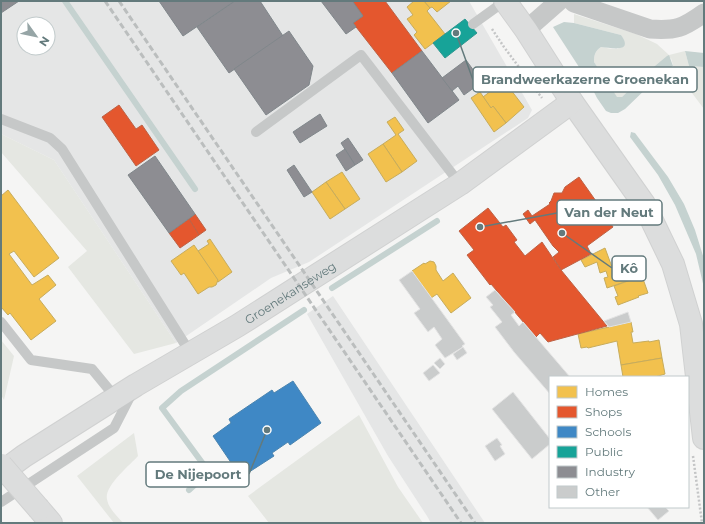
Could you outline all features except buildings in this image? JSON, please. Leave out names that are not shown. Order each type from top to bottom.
[{"type":"main road","points":[[505,1],[526,30],[572,102],[644,204],[673,264],[691,324],[698,446]]},
{"type":"main road","name":"Groenekanseweg","points":[[1,473],[24,456],[136,385],[237,326],[460,184],[572,102]]},
{"type":"main road","points":[[1,465],[45,516]]},
{"type":"street","points":[[526,30],[560,1]]},
{"type":"street","points":[[572,1],[574,3],[650,29],[678,29],[700,22]]},
{"type":"lane","points":[[473,24],[505,1]]},
{"type":"lane","points":[[256,132],[361,55],[460,184]]},
{"type":"lane","points":[[1,119],[50,138],[62,149],[191,354]]},
{"type":"lane","points":[[1,322],[31,360],[92,369],[116,398]]},
{"type":"lane","points":[[1,502],[114,428],[136,385]]},
{"type":"path","points":[[504,47],[554,114]]},
{"type":"path","points":[[698,446],[702,523]]},
{"type":"shaded area","points":[[1,1],[469,1],[532,110],[528,118],[309,262],[271,278],[176,343],[54,160],[1,134]]},
{"type":"shaded area","points":[[574,14],[636,34],[657,44],[669,55],[685,51],[689,66],[704,67],[704,109],[674,69],[671,58],[643,75],[622,97],[616,97],[594,60],[596,52],[601,47],[617,49],[623,46],[625,44],[621,35],[574,23]]},
{"type":"shaded area","points":[[564,22],[574,23],[621,35],[625,45],[623,47],[601,47],[596,52],[594,60],[617,97],[622,97],[643,76],[669,55],[673,66],[651,84],[625,109],[618,113],[606,111],[553,27]]},
{"type":"shaded area","points":[[685,51],[704,53],[704,67],[689,66]]},
{"type":"shaded area","points":[[631,132],[635,133],[668,177],[684,204],[695,230],[704,259],[704,288],[696,254],[675,205],[658,175],[630,137]]},
{"type":"shaded area","points":[[1,134],[54,160],[176,343],[134,354],[68,267],[87,251],[1,152]]},
{"type":"shaded area","points":[[333,296],[485,523],[431,523],[388,456],[307,314]]},
{"type":"shaded area","points":[[1,340],[14,356],[4,400],[1,395]]},
{"type":"shaded area","points":[[359,415],[398,487],[423,523],[269,523],[248,496]]},
{"type":"shaded area","points":[[134,433],[138,456],[113,482],[107,494],[109,506],[123,523],[114,523],[77,476]]},
{"type":"waterway","points":[[65,1],[195,189]]},
{"type":"waterway","points":[[332,288],[437,221]]},
{"type":"waterway","points":[[189,490],[209,472],[162,408],[181,391],[304,310]]},
{"type":"railway","points":[[105,1],[461,523]]},
{"type":"railway","points":[[119,1],[475,523]]},
{"type":"place","name":"Brandweerkazerne Groenekan","points":[[456,33]]},
{"type":"place","name":"Van der Neut","points":[[480,227]]},
{"type":"place","name":"Kô","points":[[562,233]]},
{"type":"place","name":"De Nijepoort","points":[[267,430]]}]
